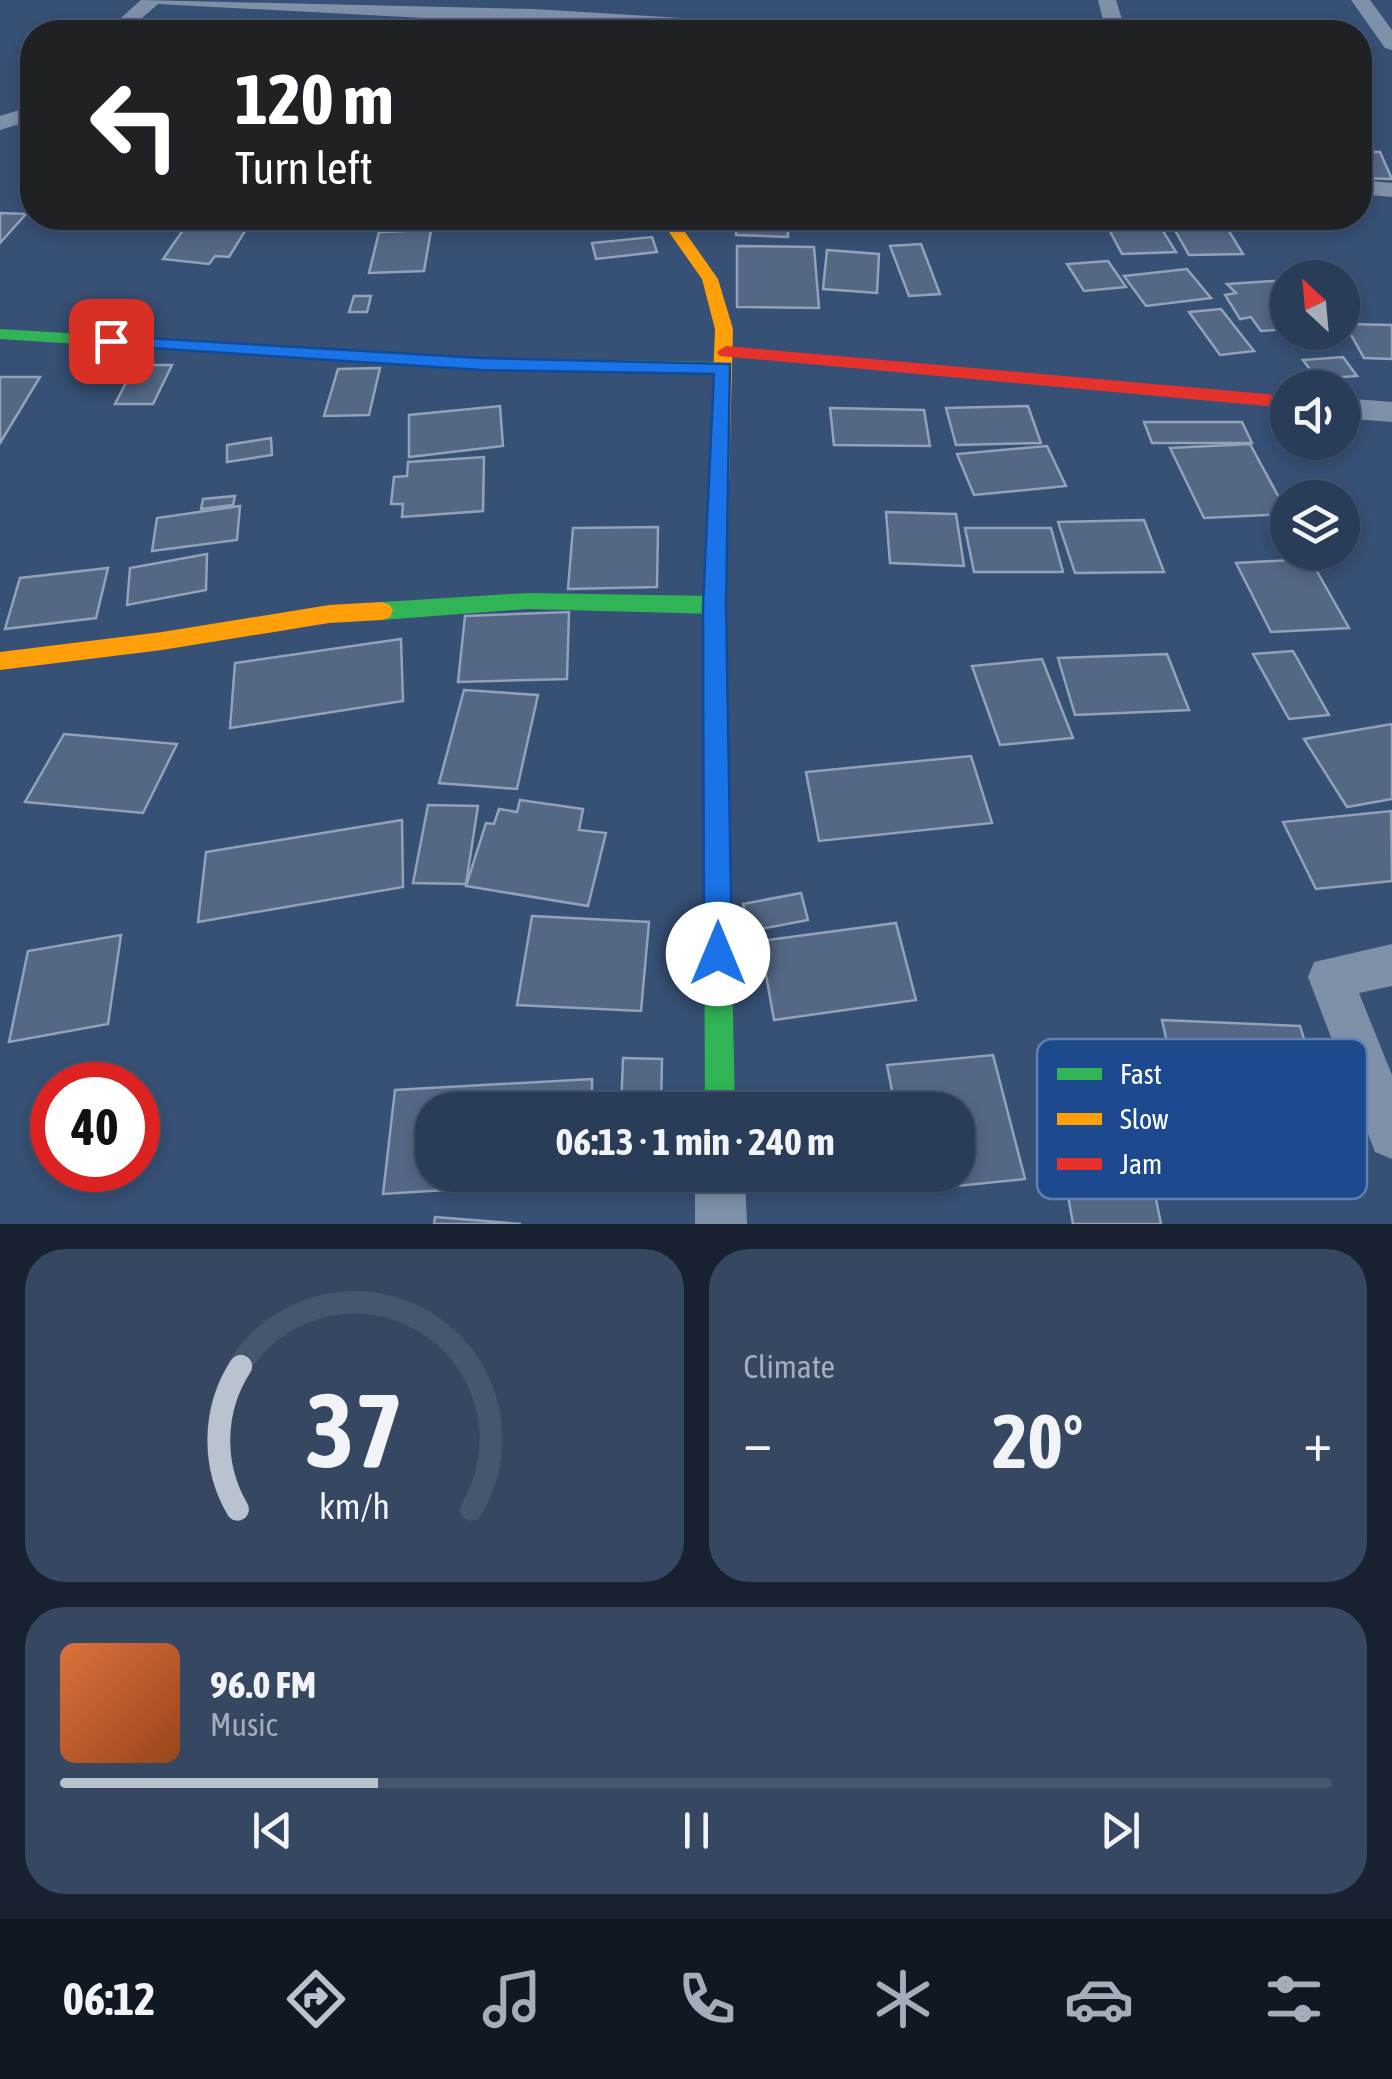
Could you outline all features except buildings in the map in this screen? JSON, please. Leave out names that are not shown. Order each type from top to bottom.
[{"type":"street","points":[[129,20],[152,0]]},
{"type":"street","points":[[163,0],[335,10],[532,7],[566,20]]},
{"type":"street","points":[[1360,0],[1392,44]]},
{"type":"street","points":[[675,230],[720,293],[725,360],[714,605],[720,1092]]},
{"type":"street","points":[[0,334],[481,364],[725,360],[1270,401]]},
{"type":"street","points":[[1360,409],[1392,412]]},
{"type":"street","points":[[0,661],[162,642],[329,614],[528,601],[714,605]]},
{"type":"street","points":[[1354,1039],[1330,977],[1392,965]]},
{"type":"street","points":[[1367,1071],[1392,1135]]},
{"type":"street","points":[[720,1192],[721,1224]]},
{"type":"traffic: fast","points":[[0,334],[481,364],[724,368]]},
{"type":"traffic: fast","points":[[382,611],[528,601],[714,605]]},
{"type":"traffic: fast","points":[[714,639],[720,1092]]},
{"type":"traffic: slow","points":[[675,230],[710,279],[724,329],[714,639]]},
{"type":"traffic: slow","points":[[0,661],[162,641],[329,614],[382,611]]},
{"type":"traffic: jam","points":[[726,352],[1270,400]]},
{"type":"route","points":[[111,341],[481,364],[724,368],[714,605],[718,954]]}]
